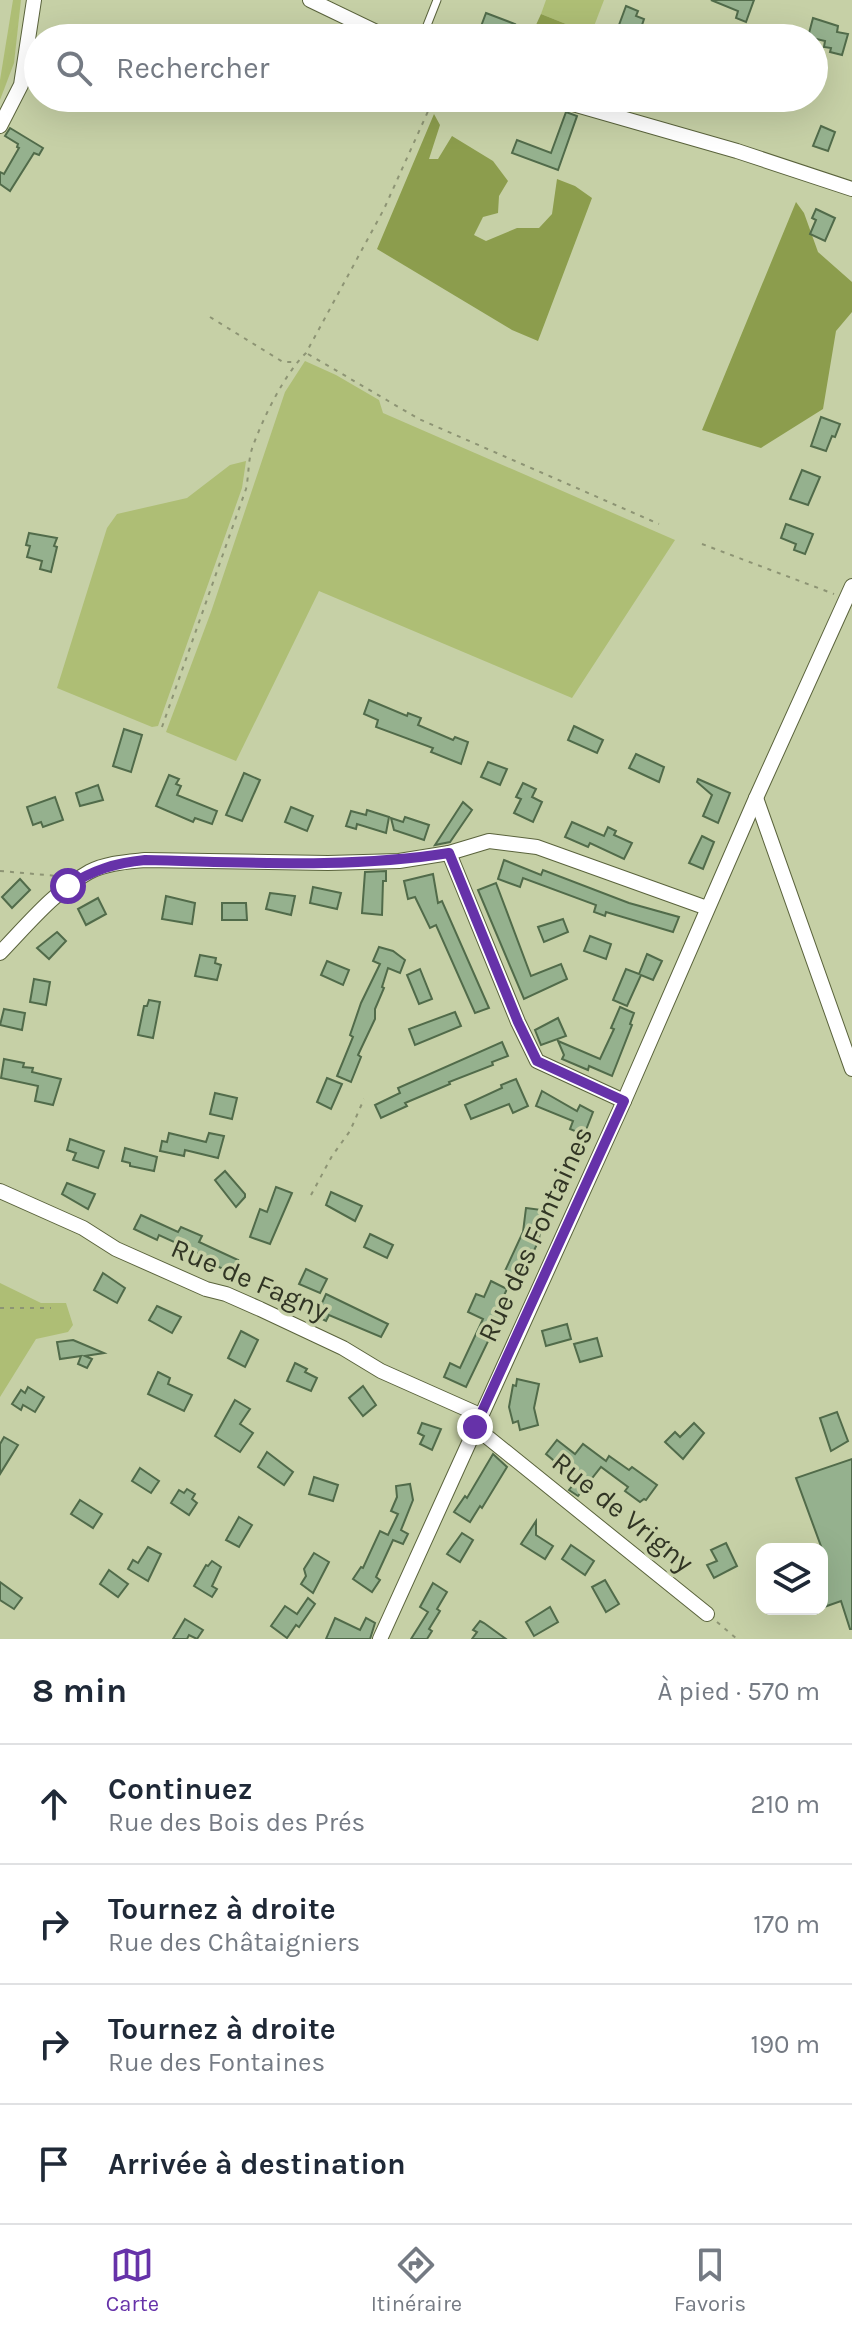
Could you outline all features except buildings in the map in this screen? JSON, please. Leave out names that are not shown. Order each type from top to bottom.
[{"type":"street","points":[[30,24],[34,0]]},
{"type":"street","points":[[310,0],[360,24]]},
{"type":"street","points":[[0,126],[21,85],[24,65]]},
{"type":"street","points":[[601,112],[737,151],[852,189]]},
{"type":"street","name":"Rue des Fontaines","points":[[380,1639],[624,1101],[849,592]]},
{"type":"street","points":[[756,798],[852,1066]]},
{"type":"street","points":[[0,953],[29,923],[91,871],[116,863],[145,860],[399,861],[449,853],[489,841],[537,847],[707,908]]},
{"type":"street","points":[[449,853],[537,1061],[624,1101]]},
{"type":"street","name":"Rue de Fagny","points":[[0,1191],[83,1228],[116,1249],[206,1289],[226,1294],[343,1348],[478,1421]]},
{"type":"street","name":"Rue de Vrigny","points":[[478,1421],[707,1614]]},
{"type":"lane","points":[[428,24],[437,0]]},
{"type":"path","points":[[162,727],[246,489],[251,449],[296,362],[306,353],[384,209],[428,112]]},
{"type":"path","points":[[210,317],[283,362],[296,362]]},
{"type":"path","points":[[306,353],[419,419],[659,524]]},
{"type":"path","points":[[702,544],[849,592]]},
{"type":"path","points":[[0,871],[79,879]]},
{"type":"path","points":[[311,1195],[335,1151],[350,1131],[364,1099]]},
{"type":"path","points":[[0,1308],[51,1308]]},
{"type":"path","points":[[707,1614],[737,1639]]},
{"type":"green space","points":[[13,0],[21,0],[14,63],[0,100],[0,80]]},
{"type":"green space","points":[[546,0],[604,0],[595,24],[566,24],[541,14]]},
{"type":"green space","points":[[541,14],[566,24],[536,24]]},
{"type":"green space","points":[[434,114],[440,125],[429,159],[438,159],[452,136],[493,161],[508,181],[499,196],[498,213],[483,217],[474,235],[486,241],[517,228],[539,228],[552,214],[557,179],[575,186],[592,198],[538,341],[512,330],[377,249]]},
{"type":"green space","points":[[796,202],[804,213],[818,252],[852,282],[852,312],[836,331],[823,409],[761,448],[702,430]]},
{"type":"green space","points":[[305,361],[379,400],[383,413],[675,540],[572,698],[319,591],[236,761],[166,732],[211,612],[285,392]]},
{"type":"green space","points":[[246,461],[242,488],[158,726],[152,727],[57,688],[107,528],[117,514],[187,498],[230,465]]},
{"type":"green space","points":[[0,1283],[41,1303],[66,1303],[73,1325],[68,1332],[36,1339],[0,1397]]},
{"type":"route","points":[[68,886],[91,871],[116,863],[145,860],[328,863],[399,861],[449,853],[537,1061],[624,1101],[475,1427]]}]
